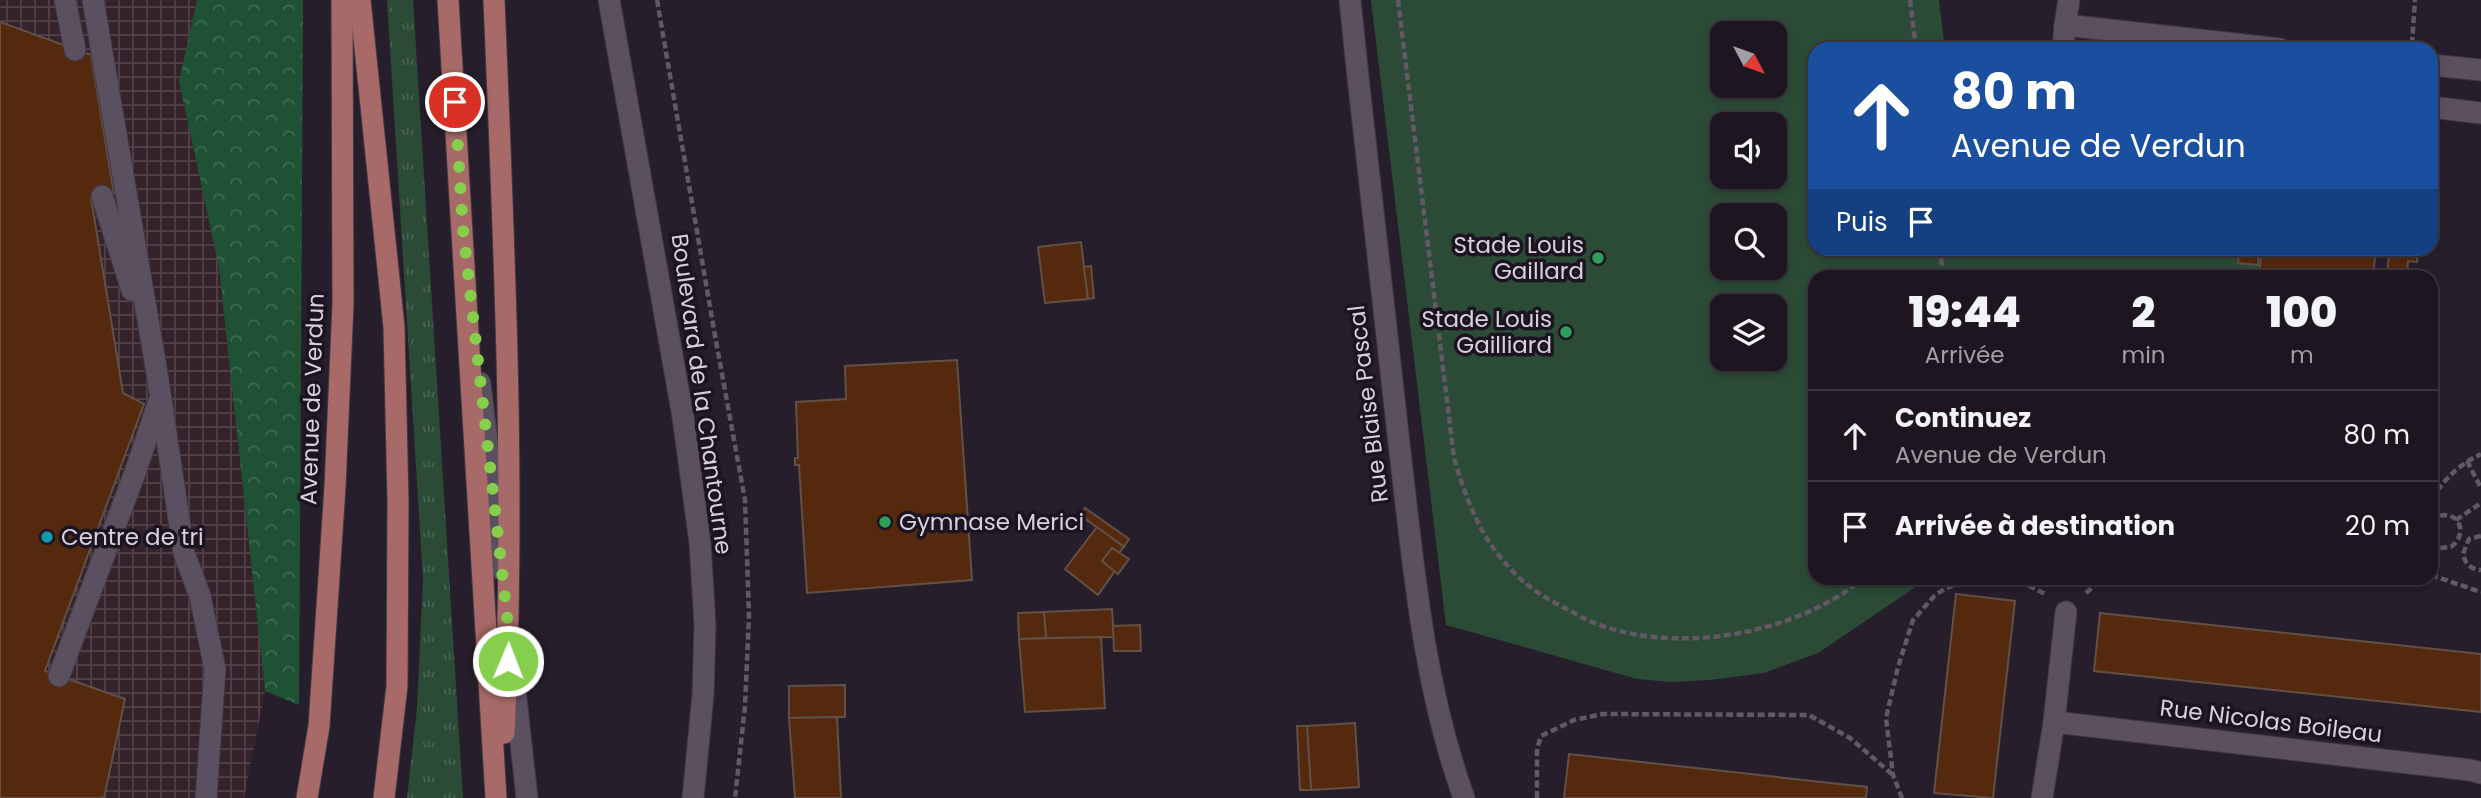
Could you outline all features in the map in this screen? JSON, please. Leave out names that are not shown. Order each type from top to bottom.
[{"type":"main road","name":"Avenue de Verdun","points":[[307,798],[319,726],[335,487],[343,304],[342,0]]},
{"type":"main road","points":[[360,0],[394,327],[398,501],[397,686],[384,798]]},
{"type":"main road","points":[[448,0],[498,798]]},
{"type":"main road","points":[[494,0],[507,295],[509,633],[498,798]]},
{"type":"street","points":[[65,0],[75,50]]},
{"type":"street","points":[[93,0],[161,396],[184,553],[200,596],[215,669],[206,798]]},
{"type":"street","name":"Boulevard de la Chantourne","points":[[609,0],[683,417],[700,543],[705,625],[703,695],[693,798]]},
{"type":"street","name":"Rue Blaise Pascal","points":[[1350,0],[1411,539],[1433,687],[1464,798]]},
{"type":"street","points":[[2064,42],[2068,0]]},
{"type":"street","points":[[2066,25],[2218,42]]},
{"type":"street","points":[[2438,66],[2481,70]]},
{"type":"street","points":[[2438,108],[2481,113]]},
{"type":"street","points":[[102,196],[157,373]]},
{"type":"street","points":[[463,229],[527,798]]},
{"type":"street","points":[[59,676],[161,396]]},
{"type":"street","points":[[2042,798],[2054,722],[2066,612]]},
{"type":"street","name":"Rue Nicolas Boileau","points":[[2054,722],[2470,770],[2481,774]]},
{"type":"path","points":[[657,0],[745,500],[750,616],[745,706],[735,798]]},
{"type":"path","points":[[1398,0],[1454,457],[1466,498],[1483,534],[1509,568],[1542,596],[1592,622],[1633,634],[1696,639],[1741,633],[1800,616],[1855,585]]},
{"type":"path","points":[[1910,0],[1915,42]]},
{"type":"path","points":[[2412,42],[2415,0]]},
{"type":"path","points":[[2438,490],[2448,476],[2481,454]]},
{"type":"path","points":[[2467,461],[2481,488]]},
{"type":"path","points":[[2456,520],[2481,503]]},
{"type":"path","points":[[2438,516],[2443,514],[2456,520],[2461,533],[2456,543],[2445,548],[2438,545]]},
{"type":"path","points":[[2481,536],[2469,539],[2463,554],[2470,567],[2481,570]]},
{"type":"path","points":[[2438,577],[2481,592]]},
{"type":"path","points":[[1902,798],[1893,775],[1886,718],[1898,667],[1913,620],[1936,594],[1953,585]]},
{"type":"path","points":[[2027,585],[2041,593],[2056,597],[2066,612]]},
{"type":"path","points":[[1537,798],[1537,750],[1541,736],[1574,720],[1603,714],[1810,715],[1850,738],[1893,775]]},
{"type":"shaded area","points":[[0,0],[197,0],[179,81],[219,268],[265,691],[244,798],[0,798]]},
{"type":"green space","points":[[197,0],[303,0],[299,705],[265,691],[219,268],[179,81]]},
{"type":"green space","points":[[387,0],[413,0],[463,798],[407,798],[417,708],[423,579]]},
{"type":"green space","name":"Stade Louis Gailliard","points":[[1371,0],[1939,0],[1944,42],[1808,42],[1808,256],[2375,256],[2374,270],[1808,270],[1808,585],[1919,585],[1818,653],[1764,673],[1671,682],[1637,679],[1446,625]]},
{"type":"building","name":"Centre de tri","points":[[0,22],[91,55],[114,194],[91,198],[123,393],[144,404],[45,671],[125,699],[104,798],[0,798]]},
{"type":"building","points":[[1081,242],[1088,299],[1045,303],[1038,247]]},
{"type":"building","points":[[2239,256],[2259,256],[2258,265],[2238,263]]},
{"type":"building","points":[[2261,256],[2375,256],[2374,270],[2260,270]]},
{"type":"building","points":[[2389,256],[2418,256],[2417,262],[2408,261],[2407,270],[2387,270]]},
{"type":"building","points":[[1091,266],[1094,298],[1088,299],[1084,267]]},
{"type":"building","name":"Gymnase Merici","points":[[957,360],[972,580],[807,593],[799,465],[795,465],[795,458],[798,458],[796,402],[846,399],[845,366]]},
{"type":"building","points":[[1085,508],[1129,539],[1124,547],[1080,515]]},
{"type":"building","points":[[1097,527],[1124,547],[1119,553],[1112,548],[1102,561],[1115,571],[1098,595],[1065,569]]},
{"type":"building","points":[[1112,548],[1129,559],[1118,574],[1102,561]]},
{"type":"building","points":[[1956,594],[2015,601],[1993,798],[1934,793]]},
{"type":"building","points":[[1112,609],[1114,637],[1046,638],[1044,612]]},
{"type":"building","points":[[1044,612],[1046,638],[1019,639],[1018,613]]},
{"type":"building","points":[[2100,613],[2481,654],[2481,712],[2094,671]]},
{"type":"building","points":[[1140,625],[1141,651],[1114,651],[1113,626]]},
{"type":"building","points":[[1101,637],[1105,708],[1025,712],[1019,639]]},
{"type":"building","points":[[845,685],[845,717],[789,718],[789,686]]},
{"type":"building","points":[[837,717],[841,798],[795,798],[789,718]]},
{"type":"building","points":[[1355,723],[1359,787],[1311,790],[1307,726]]},
{"type":"building","points":[[1297,726],[1307,726],[1311,790],[1300,790]]},
{"type":"building","points":[[1569,754],[1867,787],[1866,798],[1564,798]]},
{"type":"place","name":"Stade Louis Gaillard","points":[[1598,258]]},
{"type":"place","name":"Stade Louis Gailliard","points":[[1566,332]]},
{"type":"place","name":"Gymnase Merici","points":[[885,522]]},
{"type":"place","name":"Centre de tri","points":[[47,537]]},
{"type":"route","points":[[455,102],[463,229],[509,633],[508,661]]}]
